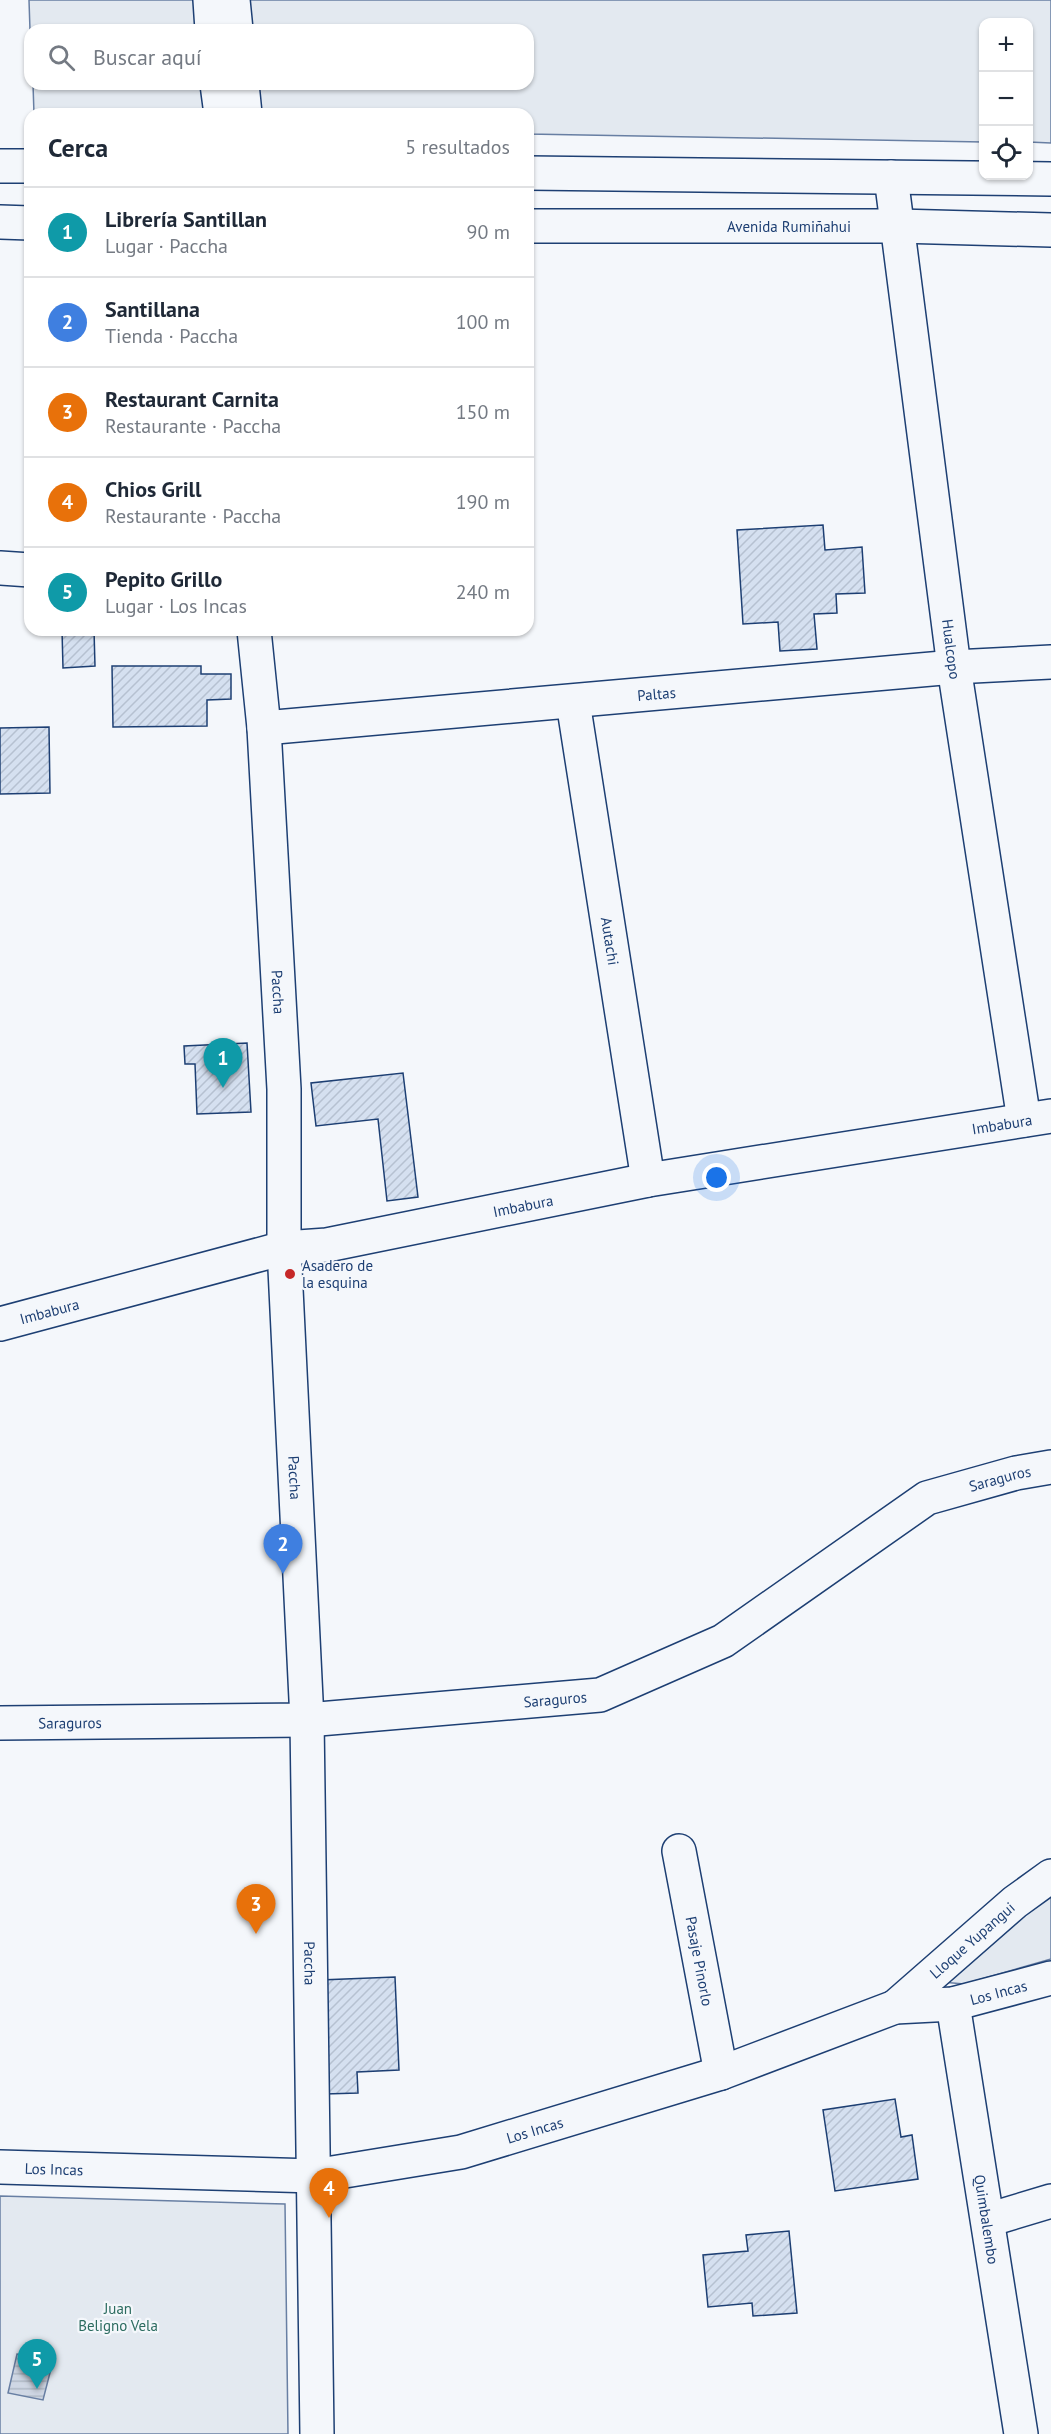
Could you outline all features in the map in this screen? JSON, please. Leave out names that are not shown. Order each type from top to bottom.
[{"type":"street","points":[[210,0],[212,24]]},
{"type":"street","points":[[233,0],[235,24]]},
{"type":"street","points":[[219,90],[220,108]]},
{"type":"street","points":[[243,90],[244,108]]},
{"type":"street","points":[[0,166],[24,166]]},
{"type":"street","points":[[534,173],[1051,179]]},
{"type":"street","name":"Hualcopo","points":[[891,177],[954,668],[1038,1118]]},
{"type":"street","points":[[0,222],[24,223]]},
{"type":"street","name":"Avenida Rumiñahui","points":[[534,226],[898,226],[1051,230]]},
{"type":"street","points":[[0,568],[24,570]]},
{"type":"street","name":"Paccha","points":[[255,636],[264,728],[284,1089],[284,1248],[307,1720],[317,2434]]},
{"type":"street","name":"Paltas","points":[[264,728],[954,668],[1051,662]]},
{"type":"street","name":"Autachi","points":[[573,702],[648,1180]]},
{"type":"street","name":"Imbabura","points":[[0,1324],[284,1248],[327,1245],[648,1180],[1038,1118]]},
{"type":"street","name":"Saraguros","points":[[0,1723],[307,1720],[600,1695],[723,1641],[927,1498],[1016,1473],[1051,1467]]},
{"type":"street","name":"Pasaje Pinorlo","points":[[679,1851],[721,2073]]},
{"type":"street","name":"Lloque Yupangui","points":[[895,2007],[1015,1902],[1051,1876]]},
{"type":"street","name":"Los Incas","points":[[0,2167],[314,2176],[461,2152],[721,2073],[895,2007],[953,2004],[1051,1978]]},
{"type":"street","name":"Quimbalembo","points":[[953,2004],[1021,2434]]},
{"type":"street","points":[[988,2220],[1051,2201]]},
{"type":"green space","points":[[29,0],[1051,0],[1051,143],[1033,142],[1033,18],[979,18],[979,142],[534,134],[534,108],[34,108],[33,90],[534,90],[534,24],[30,24]]},
{"type":"green space","points":[[1051,1862],[1051,1959],[964,1984],[908,1979]]},
{"type":"green space","name":"Juan Beligno Vela","points":[[0,2196],[285,2204],[288,2434],[0,2434]]},
{"type":"shaded area","points":[[17,2354],[53,2361],[43,2400],[8,2393]]},
{"type":"building","points":[[823,525],[825,550],[862,547],[865,593],[836,594],[837,613],[814,614],[817,649],[780,651],[778,622],[743,624],[737,530]]},
{"type":"building","points":[[62,636],[94,636],[95,666],[63,668]]},
{"type":"building","points":[[112,666],[201,666],[201,674],[231,674],[231,699],[207,700],[207,726],[113,727]]},
{"type":"building","points":[[49,727],[50,793],[0,794],[0,728]]},
{"type":"building","points":[[247,1043],[251,1112],[197,1114],[195,1064],[185,1064],[184,1046]]},
{"type":"building","points":[[403,1073],[418,1197],[387,1201],[378,1119],[316,1126],[311,1083]]},
{"type":"building","points":[[395,1977],[399,2070],[357,2072],[358,2093],[325,2094],[320,1980]]},
{"type":"building","points":[[895,2099],[901,2137],[912,2135],[918,2179],[835,2191],[823,2110]]},
{"type":"building","points":[[789,2231],[797,2313],[753,2316],[752,2303],[708,2307],[703,2255],[748,2251],[746,2235]]},
{"type":"place","name":"Librería Santillan","points":[[223,1088]]},
{"type":"place","name":"Asadero de la esquina","points":[[290,1274]]},
{"type":"place","name":"Santillana","points":[[283,1574]]},
{"type":"place","name":"Restaurant Carnita","points":[[256,1934]]},
{"type":"place","name":"Chios Grill","points":[[329,2218]]},
{"type":"place","name":"Pepito Grillo","points":[[37,2389]]}]
